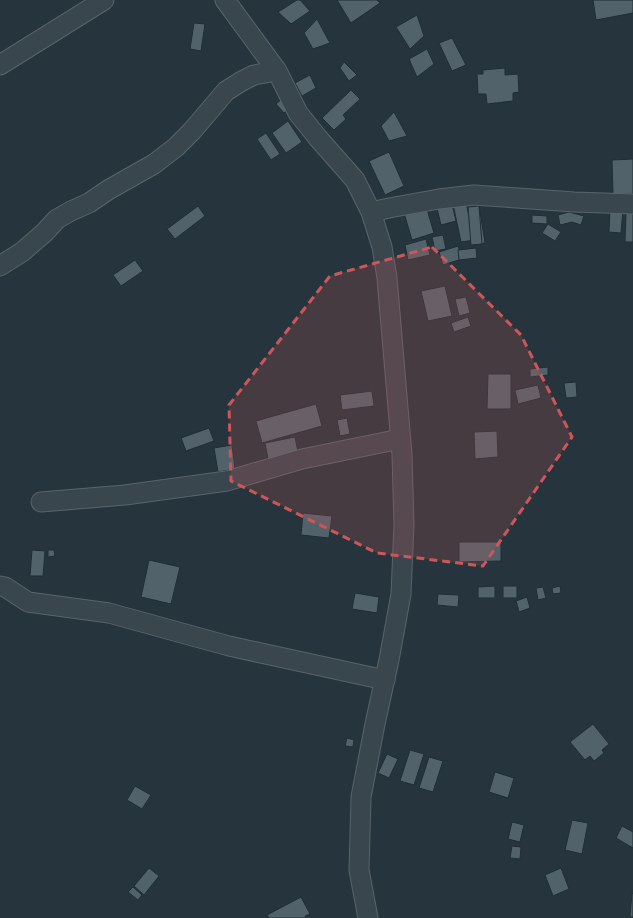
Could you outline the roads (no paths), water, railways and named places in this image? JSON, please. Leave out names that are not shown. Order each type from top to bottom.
[{"type":"street","points":[[0,65],[104,0]]},
{"type":"street","points":[[225,0],[277,71],[298,113],[355,180],[371,212],[382,247],[387,278],[400,439],[404,524],[401,594],[361,797],[358,870],[368,918]]},
{"type":"street","points":[[0,266],[22,252],[44,233],[57,219],[89,203],[108,190],[154,164],[176,147],[192,131],[226,91],[242,80],[254,75],[277,71]]},
{"type":"street","points":[[371,212],[439,199],[474,195],[574,202],[633,204]]},
{"type":"street","points":[[41,502],[125,495],[227,481],[302,459],[400,439]]},
{"type":"street","points":[[0,586],[5,587],[28,602],[109,613],[229,646],[385,680]]}]
